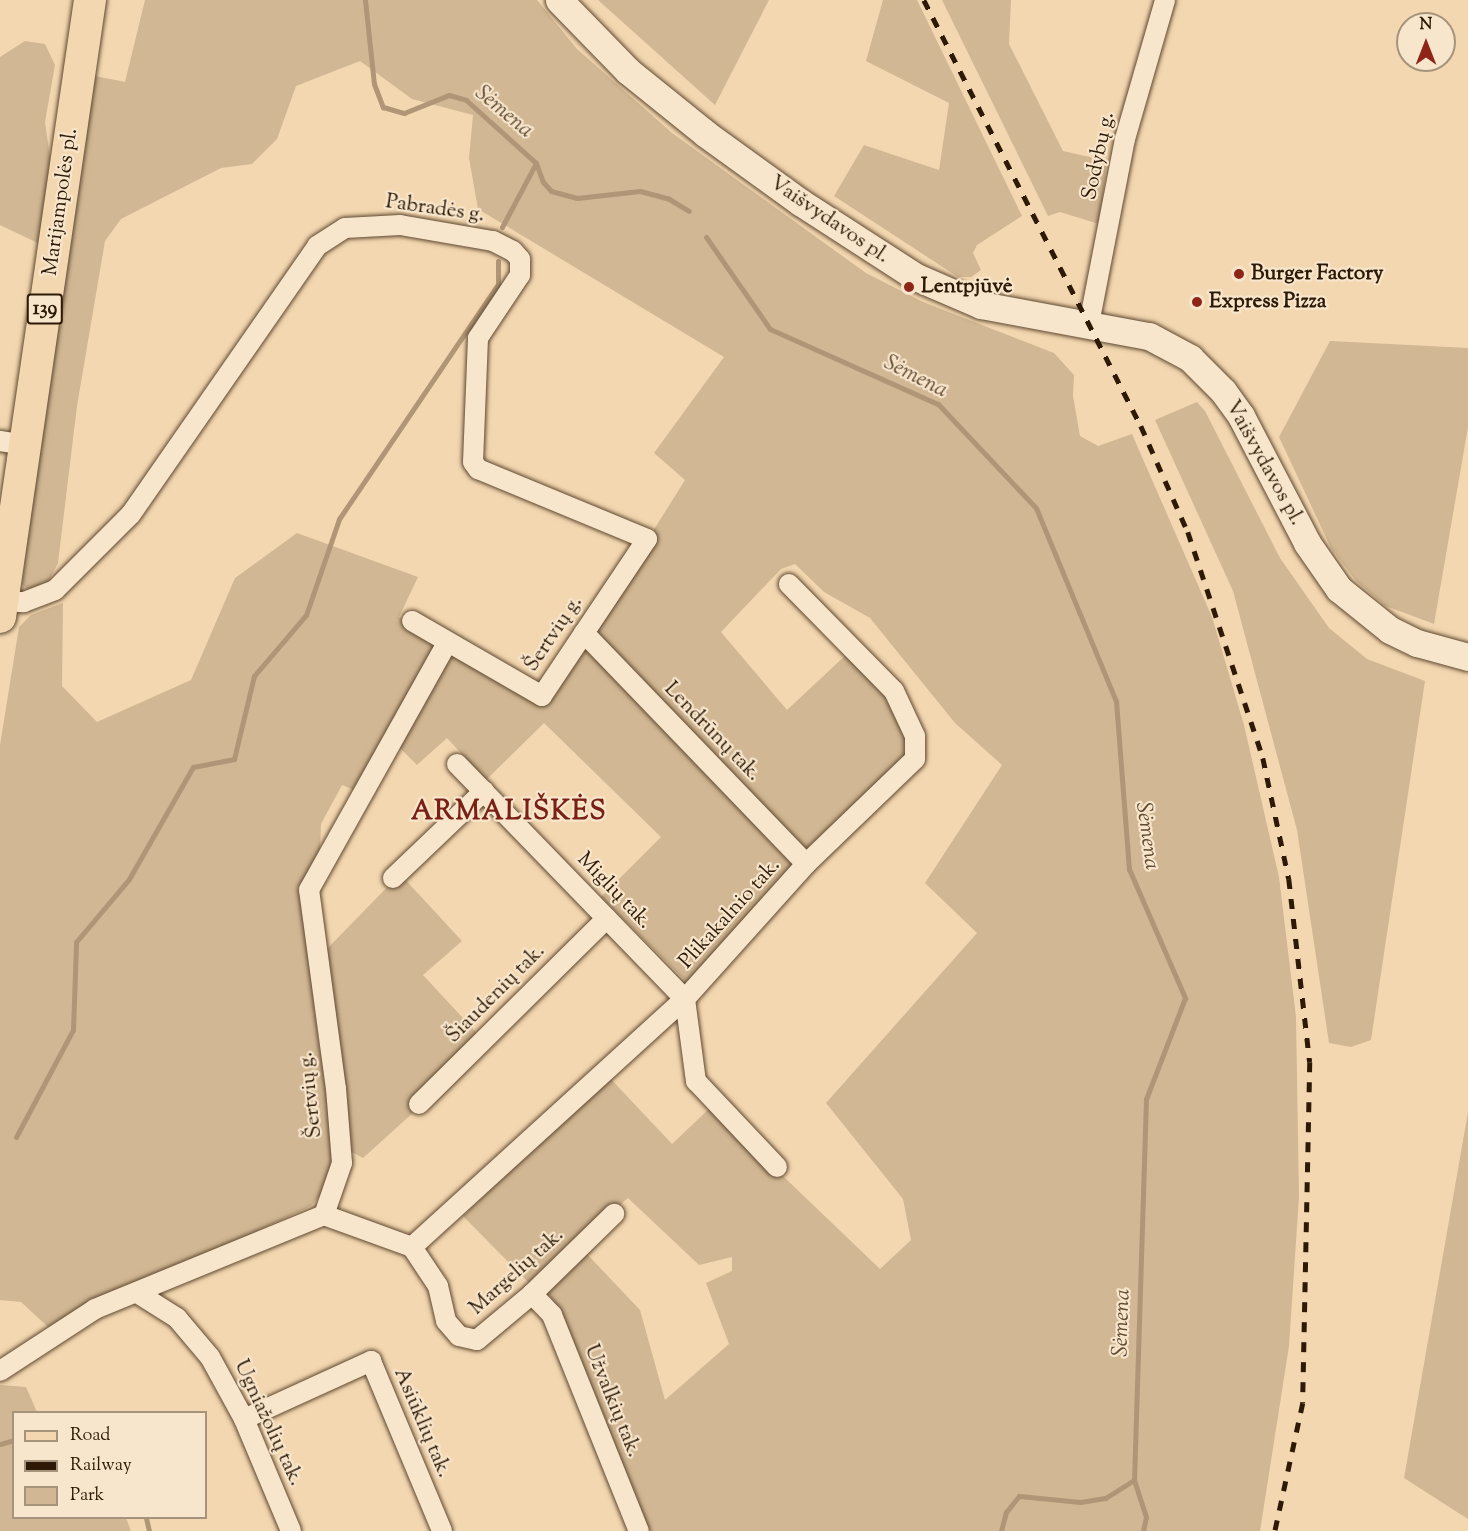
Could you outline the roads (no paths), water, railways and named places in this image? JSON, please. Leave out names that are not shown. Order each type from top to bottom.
[{"type":"main road","name":"Marijampolės pl.","points":[[1,609],[13,443],[90,0]]},
{"type":"main road","name":"Vaišvydavos pl.","points":[[559,0],[628,70],[706,134],[887,260],[944,291],[981,305],[1023,316],[1089,324],[1149,336],[1180,352],[1206,372],[1241,417],[1307,543],[1339,589],[1390,630],[1417,643],[1468,657]]},
{"type":"street","name":"Sodybų g.","points":[[1089,324],[1125,139],[1165,0]]},
{"type":"street","name":"Pabradės g.","points":[[1,609],[36,600],[55,590],[112,536],[159,480],[317,246],[345,228],[374,224],[454,233],[513,251],[520,259],[520,275],[478,338],[472,462],[478,469],[647,539]]},
{"type":"street","name":"Šertvių g.","points":[[412,621],[542,696],[647,539]]},
{"type":"street","name":"Plikakalnio tak.","points":[[412,1247],[686,999],[806,864],[915,759],[915,736],[894,691],[789,584]]},
{"type":"street","name":"Lendrūnų tak.","points":[[584,633],[806,864]]},
{"type":"street","name":"Šertvių g.","points":[[324,1215],[342,1163],[336,1089],[309,890],[447,643]]},
{"type":"street","name":"Miglių tak.","points":[[458,764],[686,999]]},
{"type":"street","points":[[393,878],[484,791]]},
{"type":"street","name":"Šiaudenių tak.","points":[[419,1104],[607,918]]},
{"type":"street","points":[[686,999],[696,1081],[777,1167]]},
{"type":"street","name":"Margelių tak.","points":[[412,1247],[438,1286],[446,1321],[459,1336],[477,1340],[532,1294],[614,1214]]},
{"type":"street","points":[[0,1371],[95,1309],[139,1294],[324,1215],[412,1247]]},
{"type":"street","name":"Ugniažolių tak.","points":[[139,1294],[177,1318],[210,1357],[244,1419],[291,1531]]},
{"type":"street","name":"Užvalkių tak.","points":[[532,1294],[552,1315],[639,1531]]},
{"type":"street","name":"Asiūklių tak.","points":[[244,1419],[370,1361],[442,1531]]},
{"type":"waterway","name":"Sėmena","points":[[365,0],[374,84],[383,107],[404,113],[449,95],[466,100],[536,163],[543,182],[551,191],[577,198],[640,191],[669,199],[689,211]]},
{"type":"waterway","points":[[502,227],[536,163]]},
{"type":"waterway","name":"Sėmena","points":[[706,237],[770,329],[938,404],[1036,508],[1116,701],[1129,869],[1185,998],[1146,1099],[1134,1480],[1105,1498],[1080,1502],[1019,1496],[1006,1512],[1001,1531]]},
{"type":"waterway","points":[[16,1137],[73,1030],[76,942],[129,879],[193,767],[234,759],[254,676],[306,615],[339,519],[498,284],[498,261]]},
{"type":"waterway","points":[[0,1444],[12,1441]]},
{"type":"waterway","points":[[1134,1480],[1146,1517],[1143,1531]]},
{"type":"waterway","points":[[146,1519],[149,1531]]},
{"type":"railway","points":[[924,0],[1141,426],[1188,532],[1263,758],[1289,879],[1310,1062],[1303,1403],[1275,1531]]},
{"type":"place","name":"Burger Factory","points":[[1239,274]]},
{"type":"place","name":"Lentpjūvė","points":[[909,287]]},
{"type":"place","name":"Express Pizza","points":[[1197,302]]},
{"type":"district","name":"ARMALIŠKĖS","points":[[509,813]]}]
